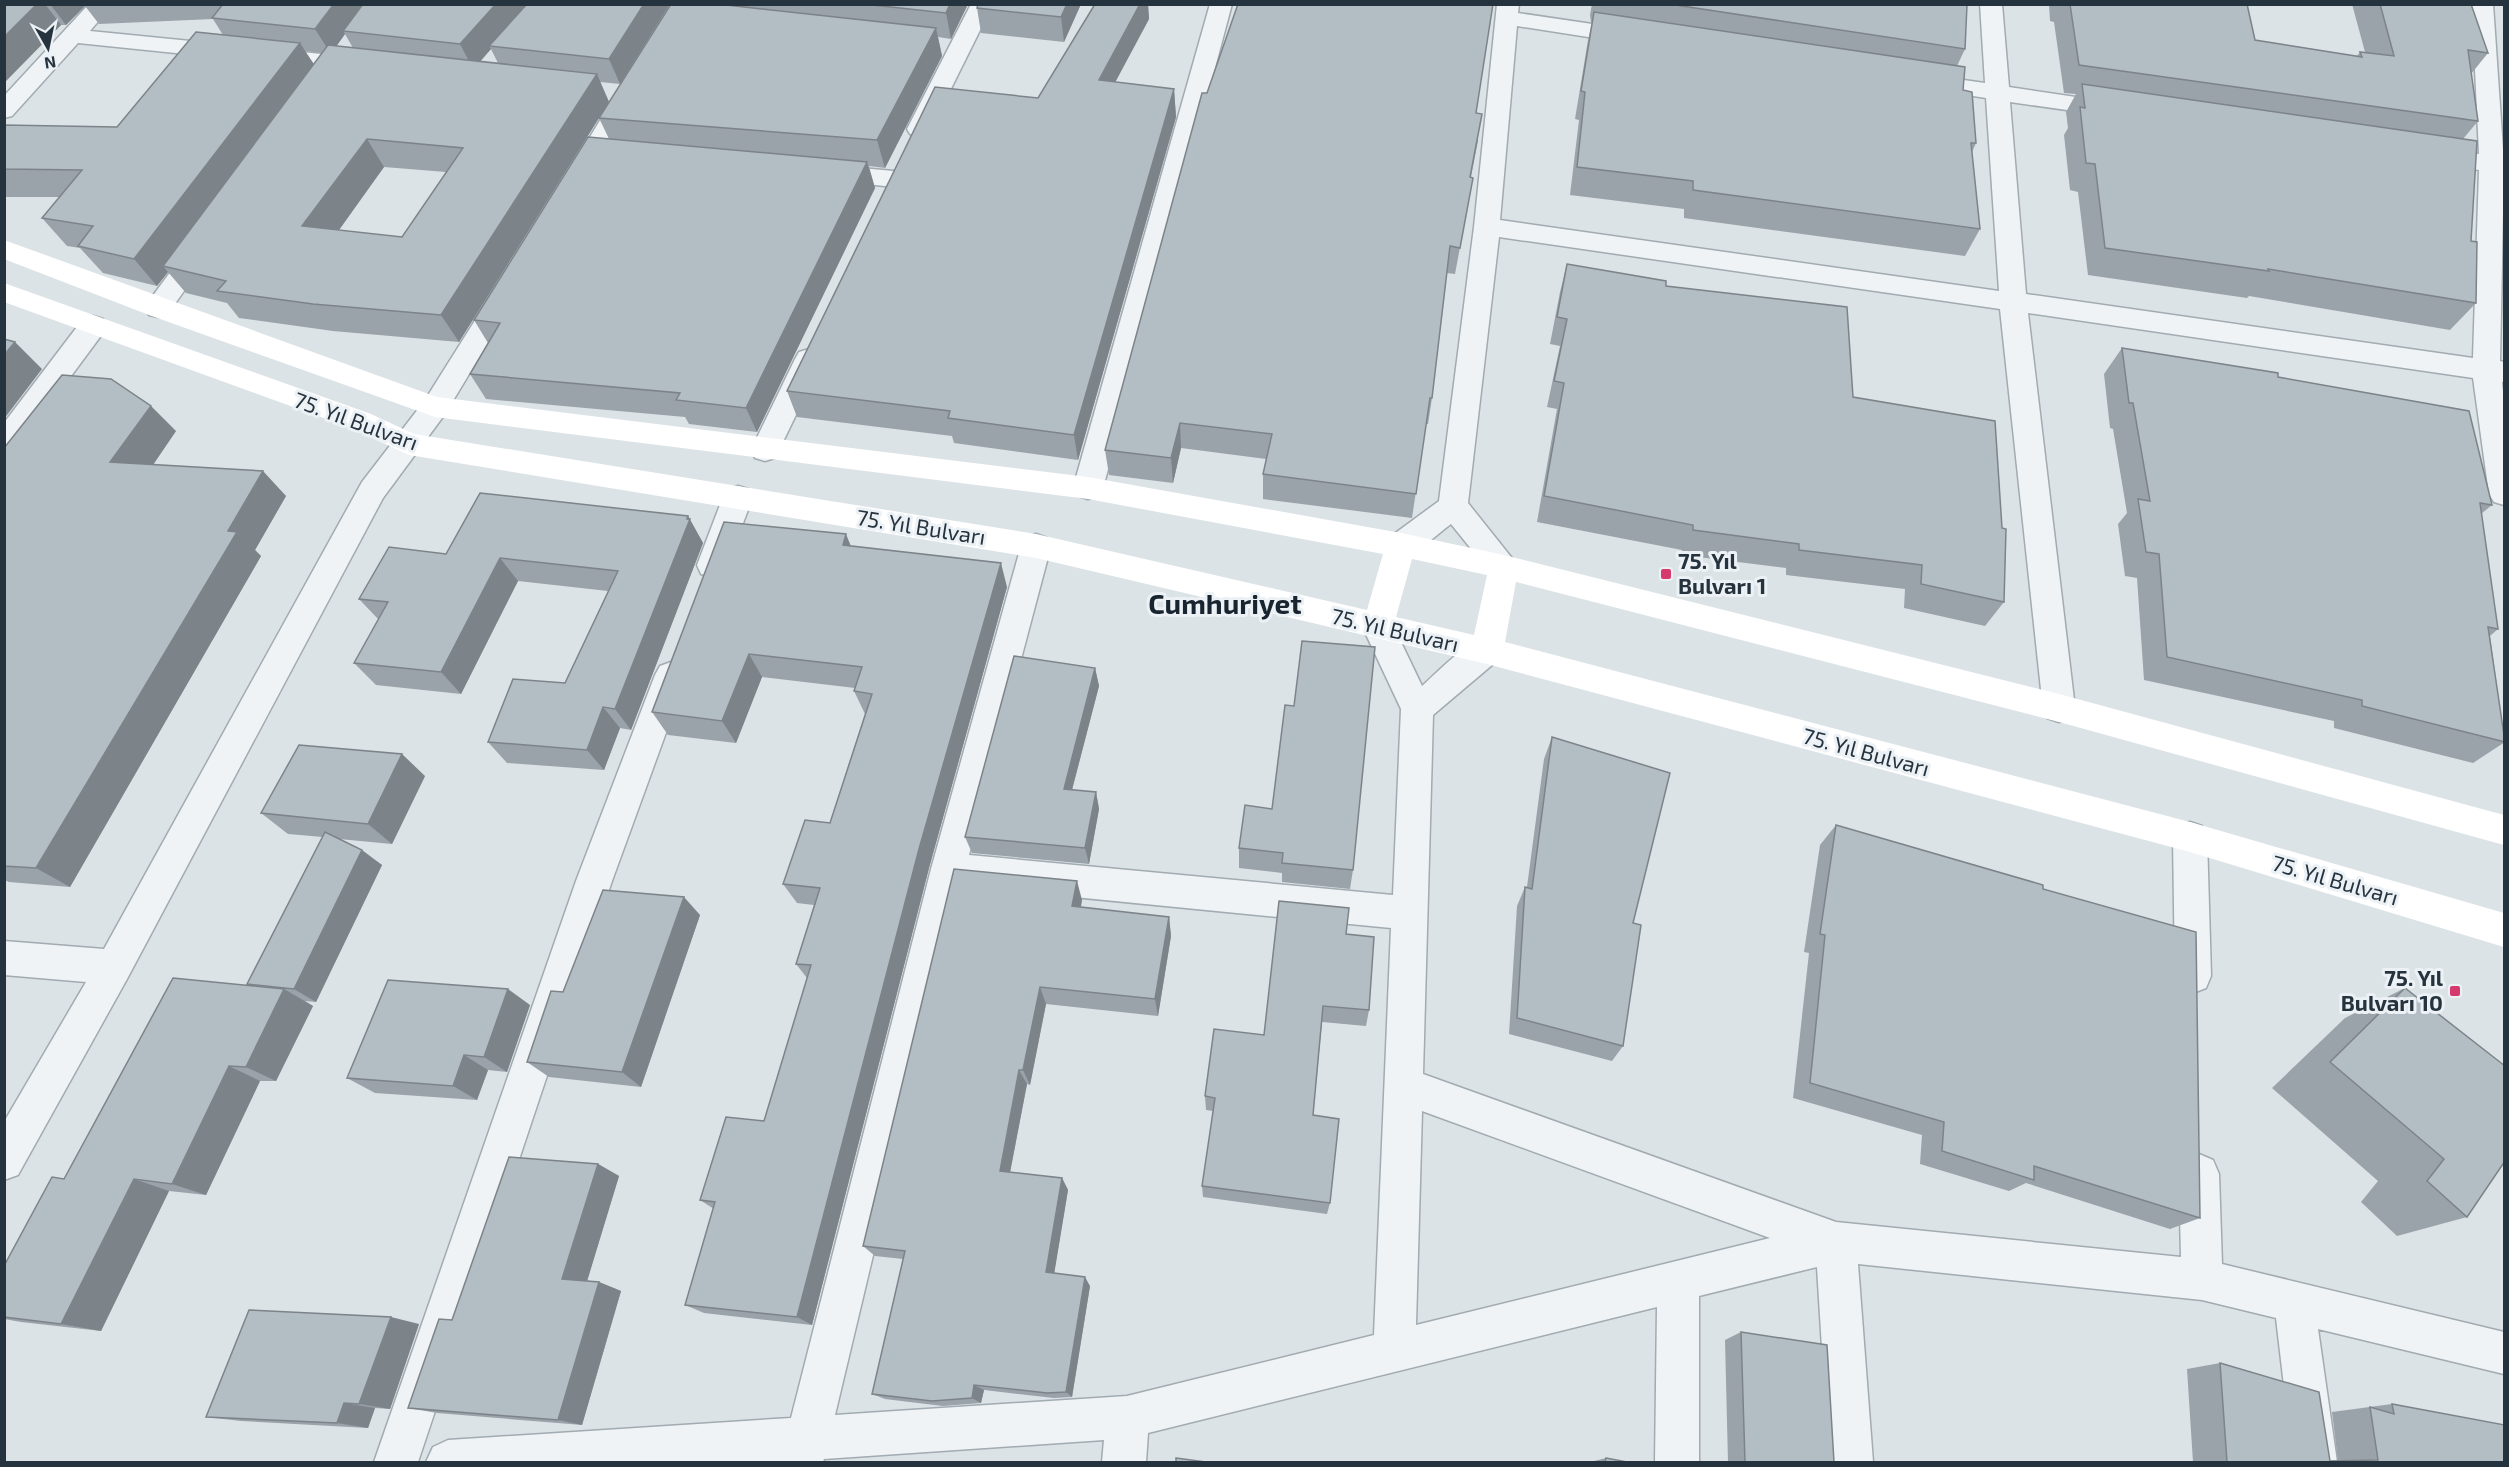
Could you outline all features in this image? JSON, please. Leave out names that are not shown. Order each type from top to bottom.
[{"type":"main road","name":"75. Yıl Bulvarı","points":[[4,249],[158,308],[435,407],[765,450],[1088,488],[1401,545],[1504,567],[2059,708],[2505,830]]},
{"type":"main road","name":"75. Yıl Bulvarı","points":[[4,292],[93,327],[361,421],[409,444],[1036,546],[1487,651],[2190,837],[2505,930]]},
{"type":"main road","points":[[1378,627],[1401,545]]},
{"type":"main road","points":[[1487,651],[1504,567]]},
{"type":"street","points":[[4,111],[102,4]]},
{"type":"street","points":[[801,171],[897,172],[948,48],[982,4]]},
{"type":"street","points":[[1088,488],[1221,4]]},
{"type":"street","points":[[1991,4],[2013,303],[2059,708]]},
{"type":"street","points":[[2487,6],[2495,371],[2505,494]]},
{"type":"street","points":[[1504,567],[1454,506],[1487,227],[1507,11],[1658,41]]},
{"type":"street","points":[[73,36],[386,68]]},
{"type":"street","points":[[1904,79],[2139,113]]},
{"type":"street","points":[[567,193],[604,154],[624,87]]},
{"type":"street","points":[[2410,152],[2492,164]]},
{"type":"street","points":[[1487,227],[2495,371]]},
{"type":"street","points":[[158,308],[214,232]]},
{"type":"street","points":[[4,1161],[114,967],[372,490],[435,407],[517,274]]},
{"type":"street","points":[[4,446],[93,327]]},
{"type":"street","points":[[765,450],[817,342]]},
{"type":"street","points":[[701,596],[738,497]]},
{"type":"street","points":[[1401,545],[1454,506]]},
{"type":"street","points":[[804,1451],[948,869],[1036,546]]},
{"type":"street","points":[[1378,627],[1417,710],[1394,1350]]},
{"type":"street","points":[[396,1462],[594,881],[684,639]]},
{"type":"street","points":[[1417,710],[1487,651]]},
{"type":"street","points":[[2190,837],[2194,1005]]},
{"type":"street","points":[[948,869],[1409,913]]},
{"type":"street","points":[[4,957],[114,967]]},
{"type":"street","points":[[1404,1086],[1836,1242],[2202,1280],[2505,1353]]},
{"type":"street","points":[[2198,1137],[2202,1280]]},
{"type":"street","points":[[448,1462],[804,1451],[1127,1417],[1836,1242]]},
{"type":"street","points":[[1836,1242],[1851,1462]]},
{"type":"street","points":[[1677,1462],[1678,1280]]},
{"type":"street","points":[[2294,1301],[2315,1462]]},
{"type":"street","points":[[1124,1462],[1127,1417]]},
{"type":"building","points":[[4,4],[37,4],[4,37]]},
{"type":"building","points":[[223,4],[334,4],[315,29],[212,18]]},
{"type":"building","points":[[363,4],[496,4],[460,44],[343,31]]},
{"type":"building","points":[[527,4],[644,4],[609,59],[489,46]]},
{"type":"building","points":[[671,4],[717,4],[936,28],[877,140],[599,118]]},
{"type":"building","points":[[863,4],[950,4],[946,13]]},
{"type":"building","points":[[978,4],[1067,4],[1061,17],[977,8]]},
{"type":"building","points":[[1095,4],[1140,4],[1099,80],[1174,89],[1074,435],[948,418],[950,411],[787,391],[935,87],[1038,98]]},
{"type":"building","points":[[1238,4],[1493,4],[1476,113],[1482,114],[1470,177],[1473,178],[1460,248],[1450,246],[1432,398],[1430,398],[1416,494],[1263,474],[1272,434],[1180,423],[1171,458],[1105,450],[1202,93],[1207,93]]},
{"type":"building","points":[[1669,4],[1964,4],[1967,5],[1965,49]]},
{"type":"building","points":[[2070,4],[2247,4],[2255,40],[2362,57],[2360,52],[2394,56],[2380,4],[2471,4],[2488,53],[2468,50],[2478,121],[2079,65]]},
{"type":"building","points":[[1594,12],[1965,67],[1963,90],[1972,92],[1976,143],[1971,143],[1980,229],[1693,190],[1693,181],[1577,167],[1585,92],[1581,91]]},
{"type":"building","points":[[196,32],[300,43],[134,259],[78,246],[93,226],[42,218],[82,170],[4,169],[4,125],[117,127]]},
{"type":"building","points":[[328,45],[597,74],[441,315],[313,304],[217,291],[226,281],[163,266]],"holes":[[[367,139],[463,148],[402,237],[302,226]]]},
{"type":"building","points":[[2082,84],[2477,141],[2471,241],[2477,242],[2476,303],[2268,269],[2269,271],[2105,248],[2095,164],[2086,163],[2080,107],[2085,108]]},
{"type":"building","points":[[588,137],[867,162],[746,408],[676,400],[680,393],[470,374],[500,323],[474,320]]},
{"type":"building","points":[[1567,264],[1666,281],[1666,286],[1847,307],[1853,397],[1995,421],[2002,528],[2006,529],[2004,602],[1921,584],[1922,565],[1799,550],[1799,544],[1693,530],[1693,525],[1544,496],[1564,383],[1554,381],[1567,319],[1557,317]]},
{"type":"building","points":[[4,339],[15,342],[4,355]]},
{"type":"building","points":[[2122,348],[2278,373],[2278,377],[2469,411],[2492,505],[2480,503],[2498,629],[2488,627],[2505,742],[2362,706],[2362,700],[2167,657],[2159,554],[2146,552],[2138,499],[2150,501],[2133,403],[2129,403]]},
{"type":"building","points":[[62,375],[111,379],[151,406],[110,462],[263,471],[228,531],[237,532],[36,868],[4,866],[4,448]]},
{"type":"building","points":[[480,493],[688,516],[687,519],[690,519],[615,709],[603,707],[587,750],[488,742],[513,679],[565,683],[618,571],[500,558],[441,672],[354,663],[388,602],[359,599],[389,547],[446,554]]},
{"type":"building","points":[[724,522],[846,534],[843,545],[1001,563],[919,849],[797,1317],[685,1305],[715,1202],[700,1200],[726,1117],[764,1121],[811,965],[796,964],[820,888],[783,884],[805,820],[830,823],[872,694],[854,691],[862,667],[749,654],[722,721],[652,712]]},
{"type":"building","points":[[1302,641],[1375,647],[1353,870],[1282,863],[1283,853],[1239,848],[1245,805],[1272,809],[1285,705],[1294,706]]},
{"type":"building","points":[[1014,656],[1095,668],[1064,789],[1096,792],[1085,848],[965,837]]},
{"type":"building","points":[[1552,737],[1670,773],[1633,923],[1641,925],[1623,1046],[1517,1018],[1525,887],[1532,889]]},
{"type":"building","points":[[299,745],[402,754],[368,824],[261,813]]},
{"type":"building","points":[[1836,825],[2043,885],[2043,889],[2196,932],[2200,1218],[2034,1166],[2034,1180],[1942,1151],[1944,1122],[1810,1083],[1825,935],[1820,934]]},
{"type":"building","points":[[325,832],[362,850],[294,989],[247,984]]},
{"type":"building","points":[[954,869],[1077,881],[1072,906],[1169,917],[1155,999],[1040,987],[1023,1070],[1019,1070],[1000,1171],[1062,1178],[1046,1272],[1085,1277],[1066,1392],[1047,1393],[974,1385],[972,1398],[932,1401],[872,1394],[905,1251],[863,1246]]},
{"type":"building","points":[[603,890],[684,897],[622,1072],[527,1062],[551,991],[563,992]]},
{"type":"building","points":[[1279,901],[1349,908],[1346,934],[1374,937],[1369,1010],[1323,1006],[1313,1115],[1339,1119],[1330,1203],[1202,1186],[1215,1098],[1205,1096],[1214,1029],[1264,1035]]},
{"type":"building","points":[[173,978],[284,989],[246,1067],[229,1066],[172,1184],[134,1179],[61,1324],[4,1317],[4,1266],[52,1177],[64,1179]]},
{"type":"building","points":[[388,980],[508,989],[484,1057],[464,1055],[453,1086],[347,1078]]},
{"type":"building","points":[[2405,988],[2505,1066],[2505,1161],[2467,1217],[2427,1181],[2444,1159],[2330,1062]]},
{"type":"building","points":[[509,1157],[598,1164],[562,1279],[599,1282],[558,1420],[408,1408],[439,1319],[452,1320]]},
{"type":"building","points":[[249,1310],[391,1317],[359,1404],[344,1403],[337,1423],[206,1417]]},
{"type":"building","points":[[1741,1332],[1827,1345],[1834,1462],[1745,1462]]},
{"type":"building","points":[[2220,1363],[2319,1392],[2330,1461],[2378,1460],[2370,1407],[2394,1414],[2392,1404],[2505,1425],[2505,1462],[2227,1462]]},
{"type":"building","points":[[1176,1458],[1206,1462],[1176,1462]]},
{"type":"building","points":[[1606,1458],[1627,1462],[1605,1462]]},
{"type":"place","name":"75. Yıl Bulvarı 1","points":[[1666,574]]},
{"type":"place","name":"75. Yıl Bulvarı 10","points":[[2455,991]]},
{"type":"district","name":"Cumhuriyet","points":[[1225,604]]}]
